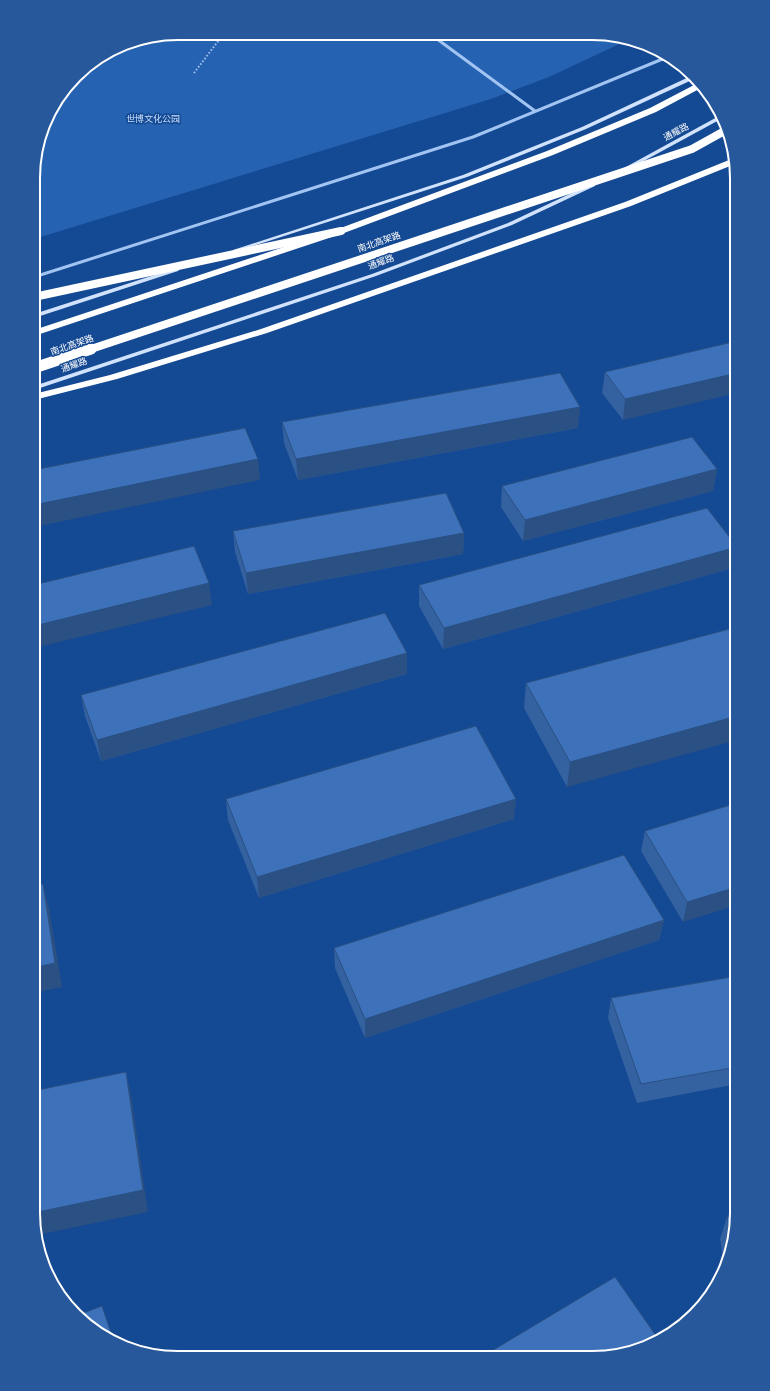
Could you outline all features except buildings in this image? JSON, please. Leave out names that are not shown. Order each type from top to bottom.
[{"type":"highway","points":[[40,331],[341,231],[550,153],[653,110],[696,87]]},
{"type":"highway","name":"南北高架路","points":[[40,366],[692,149],[722,132]]},
{"type":"highway","points":[[40,395],[113,377],[264,331],[628,204],[729,163]]},
{"type":"highway","points":[[40,296],[341,231]]},
{"type":"street","points":[[438,40],[535,111]]},
{"type":"street","points":[[40,275],[473,137],[662,59]]},
{"type":"street","points":[[40,314],[465,176],[584,128],[688,79]]},
{"type":"street","name":"通耀路","points":[[40,386],[374,275],[510,224],[602,181],[717,120]]},
{"type":"path","points":[[194,73],[219,40]]},
{"type":"green space","name":"世博文化公园","points":[[178,40],[601,40],[621,43],[549,77],[491,99],[40,237],[41,160],[47,134],[58,109],[74,87],[87,74],[109,58],[134,47],[160,41]]}]
